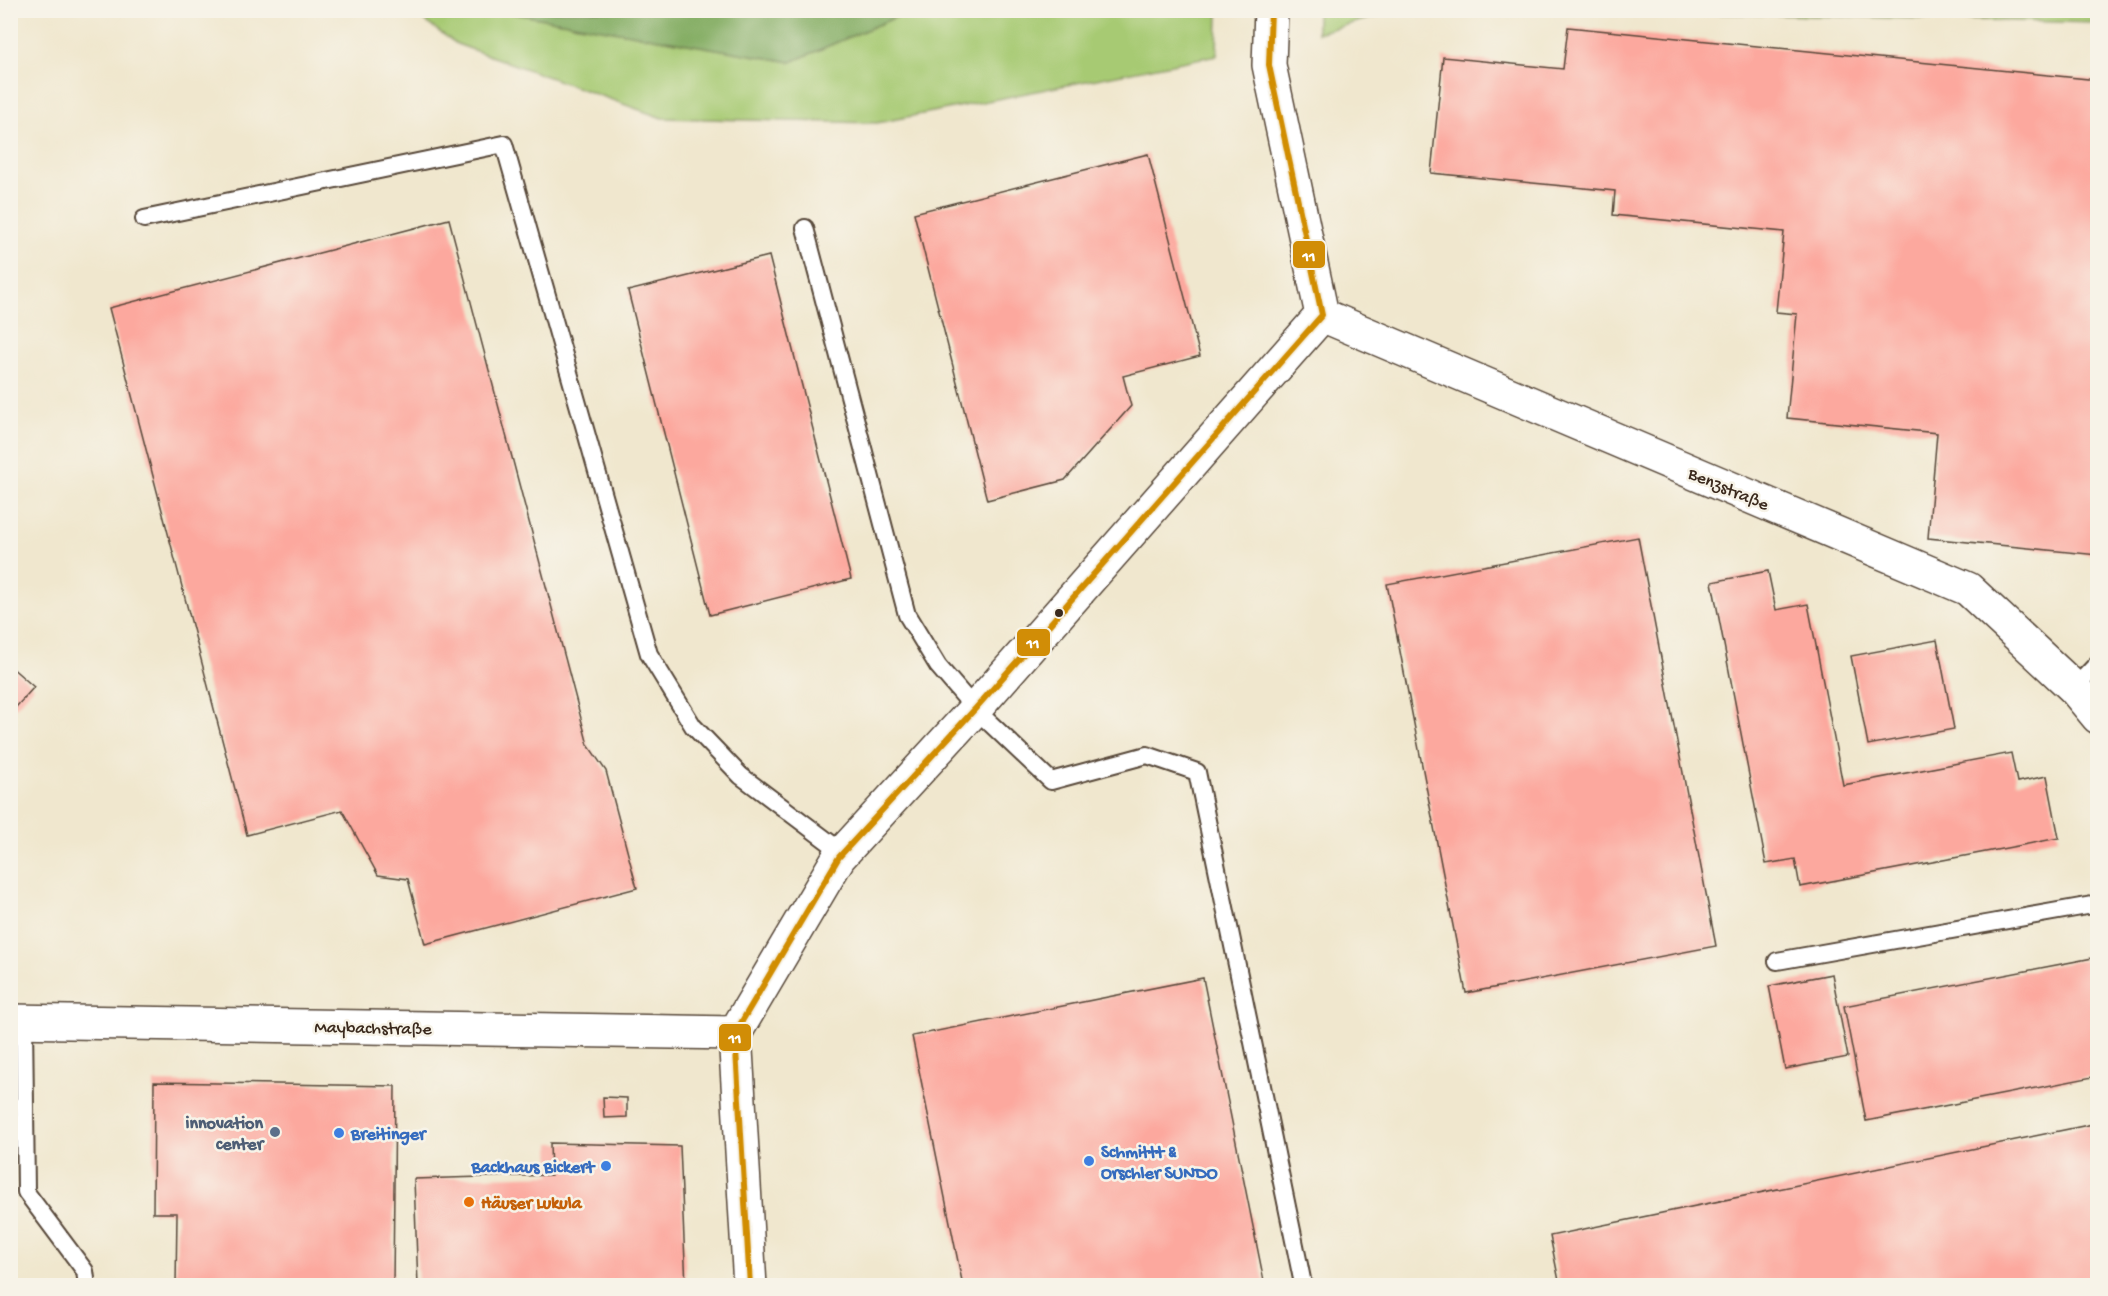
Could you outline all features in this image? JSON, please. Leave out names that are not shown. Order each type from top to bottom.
[{"type":"street","points":[[750,1286],[735,1033],[843,852],[975,709],[1322,315],[1269,65],[1271,10]]},
{"type":"street","name":"Benzstraße","points":[[1322,315],[1968,589],[2074,688],[2097,717]]},
{"type":"street","name":"Maybachstraße","points":[[17,1021],[735,1033]]},
{"type":"lane","points":[[144,219],[504,144],[649,654],[693,726],[741,776],[843,852]]},
{"type":"lane","points":[[805,228],[907,615],[938,666],[975,709],[1051,781],[1147,755],[1197,772],[1303,1284]]},
{"type":"lane","points":[[2074,688],[2097,663]]},
{"type":"lane","points":[[1777,961],[2097,904]]},
{"type":"lane","points":[[17,1021],[26,1192],[85,1271],[87,1286]]},
{"type":"green space","points":[[910,10],[791,62],[499,11]]},
{"type":"green space","points":[[1317,10],[1396,11],[1317,33]]},
{"type":"green space","points":[[1621,10],[2097,10],[2097,23],[1621,11]]},
{"type":"green space","points":[[410,11],[499,11],[791,62],[910,11],[1218,11],[1217,55],[877,123],[662,118],[457,44]]},
{"type":"building","points":[[1568,27],[2098,80],[2098,555],[1928,538],[1937,433],[1787,418],[1797,314],[1776,312],[1784,232],[1613,215],[1615,191],[1431,173],[1443,57],[1563,69]]},
{"type":"building","points":[[1148,154],[1200,356],[1123,376],[1131,406],[1065,480],[987,500],[914,213]]},
{"type":"building","points":[[449,219],[588,745],[606,771],[637,888],[425,944],[408,879],[378,875],[342,810],[247,835],[109,308]]},
{"type":"building","points":[[769,256],[851,579],[710,615],[628,291]]},
{"type":"building","points":[[1638,537],[1716,946],[1466,993],[1387,584]]},
{"type":"building","points":[[1768,571],[1776,610],[1808,604],[1843,785],[2011,753],[2017,782],[2047,776],[2059,838],[1800,887],[1795,859],[1766,864],[1712,582]]},
{"type":"building","points":[[1937,640],[1954,729],[1868,745],[1851,656]]},
{"type":"building","points":[[10,666],[34,687],[16,707],[10,702]]},
{"type":"building","points":[[2098,957],[2098,1076],[1866,1121],[1844,1006]]},
{"type":"building","points":[[1832,974],[1848,1057],[1785,1069],[1769,986]]},
{"type":"building","name":"Schmittt & Orschler SUNDO","points":[[1203,978],[1265,1286],[963,1286],[912,1036]]},
{"type":"building","points":[[154,1082],[395,1086],[393,1286],[176,1286],[177,1213],[153,1213]]},
{"type":"building","points":[[603,1097],[627,1098],[627,1117],[604,1118]]},
{"type":"building","points":[[2098,1123],[2098,1286],[1560,1286],[1550,1236]]},
{"type":"building","points":[[550,1143],[680,1146],[686,1286],[418,1286],[414,1179],[551,1175]]},
{"type":"transit line","name":"11","points":[[750,1286],[735,1033],[839,857],[975,709],[1322,315],[1269,65],[1271,10]]},
{"type":"place","name":"innovation center","points":[[275,1132]]},
{"type":"place","name":"Breitinger","points":[[339,1133]]},
{"type":"place","name":"Schmittt & Orschler SUNDO","points":[[1089,1161]]},
{"type":"place","name":"Backhaus Bickert","points":[[606,1166]]},
{"type":"place","name":"Häuser Lukula","points":[[469,1202]]}]
